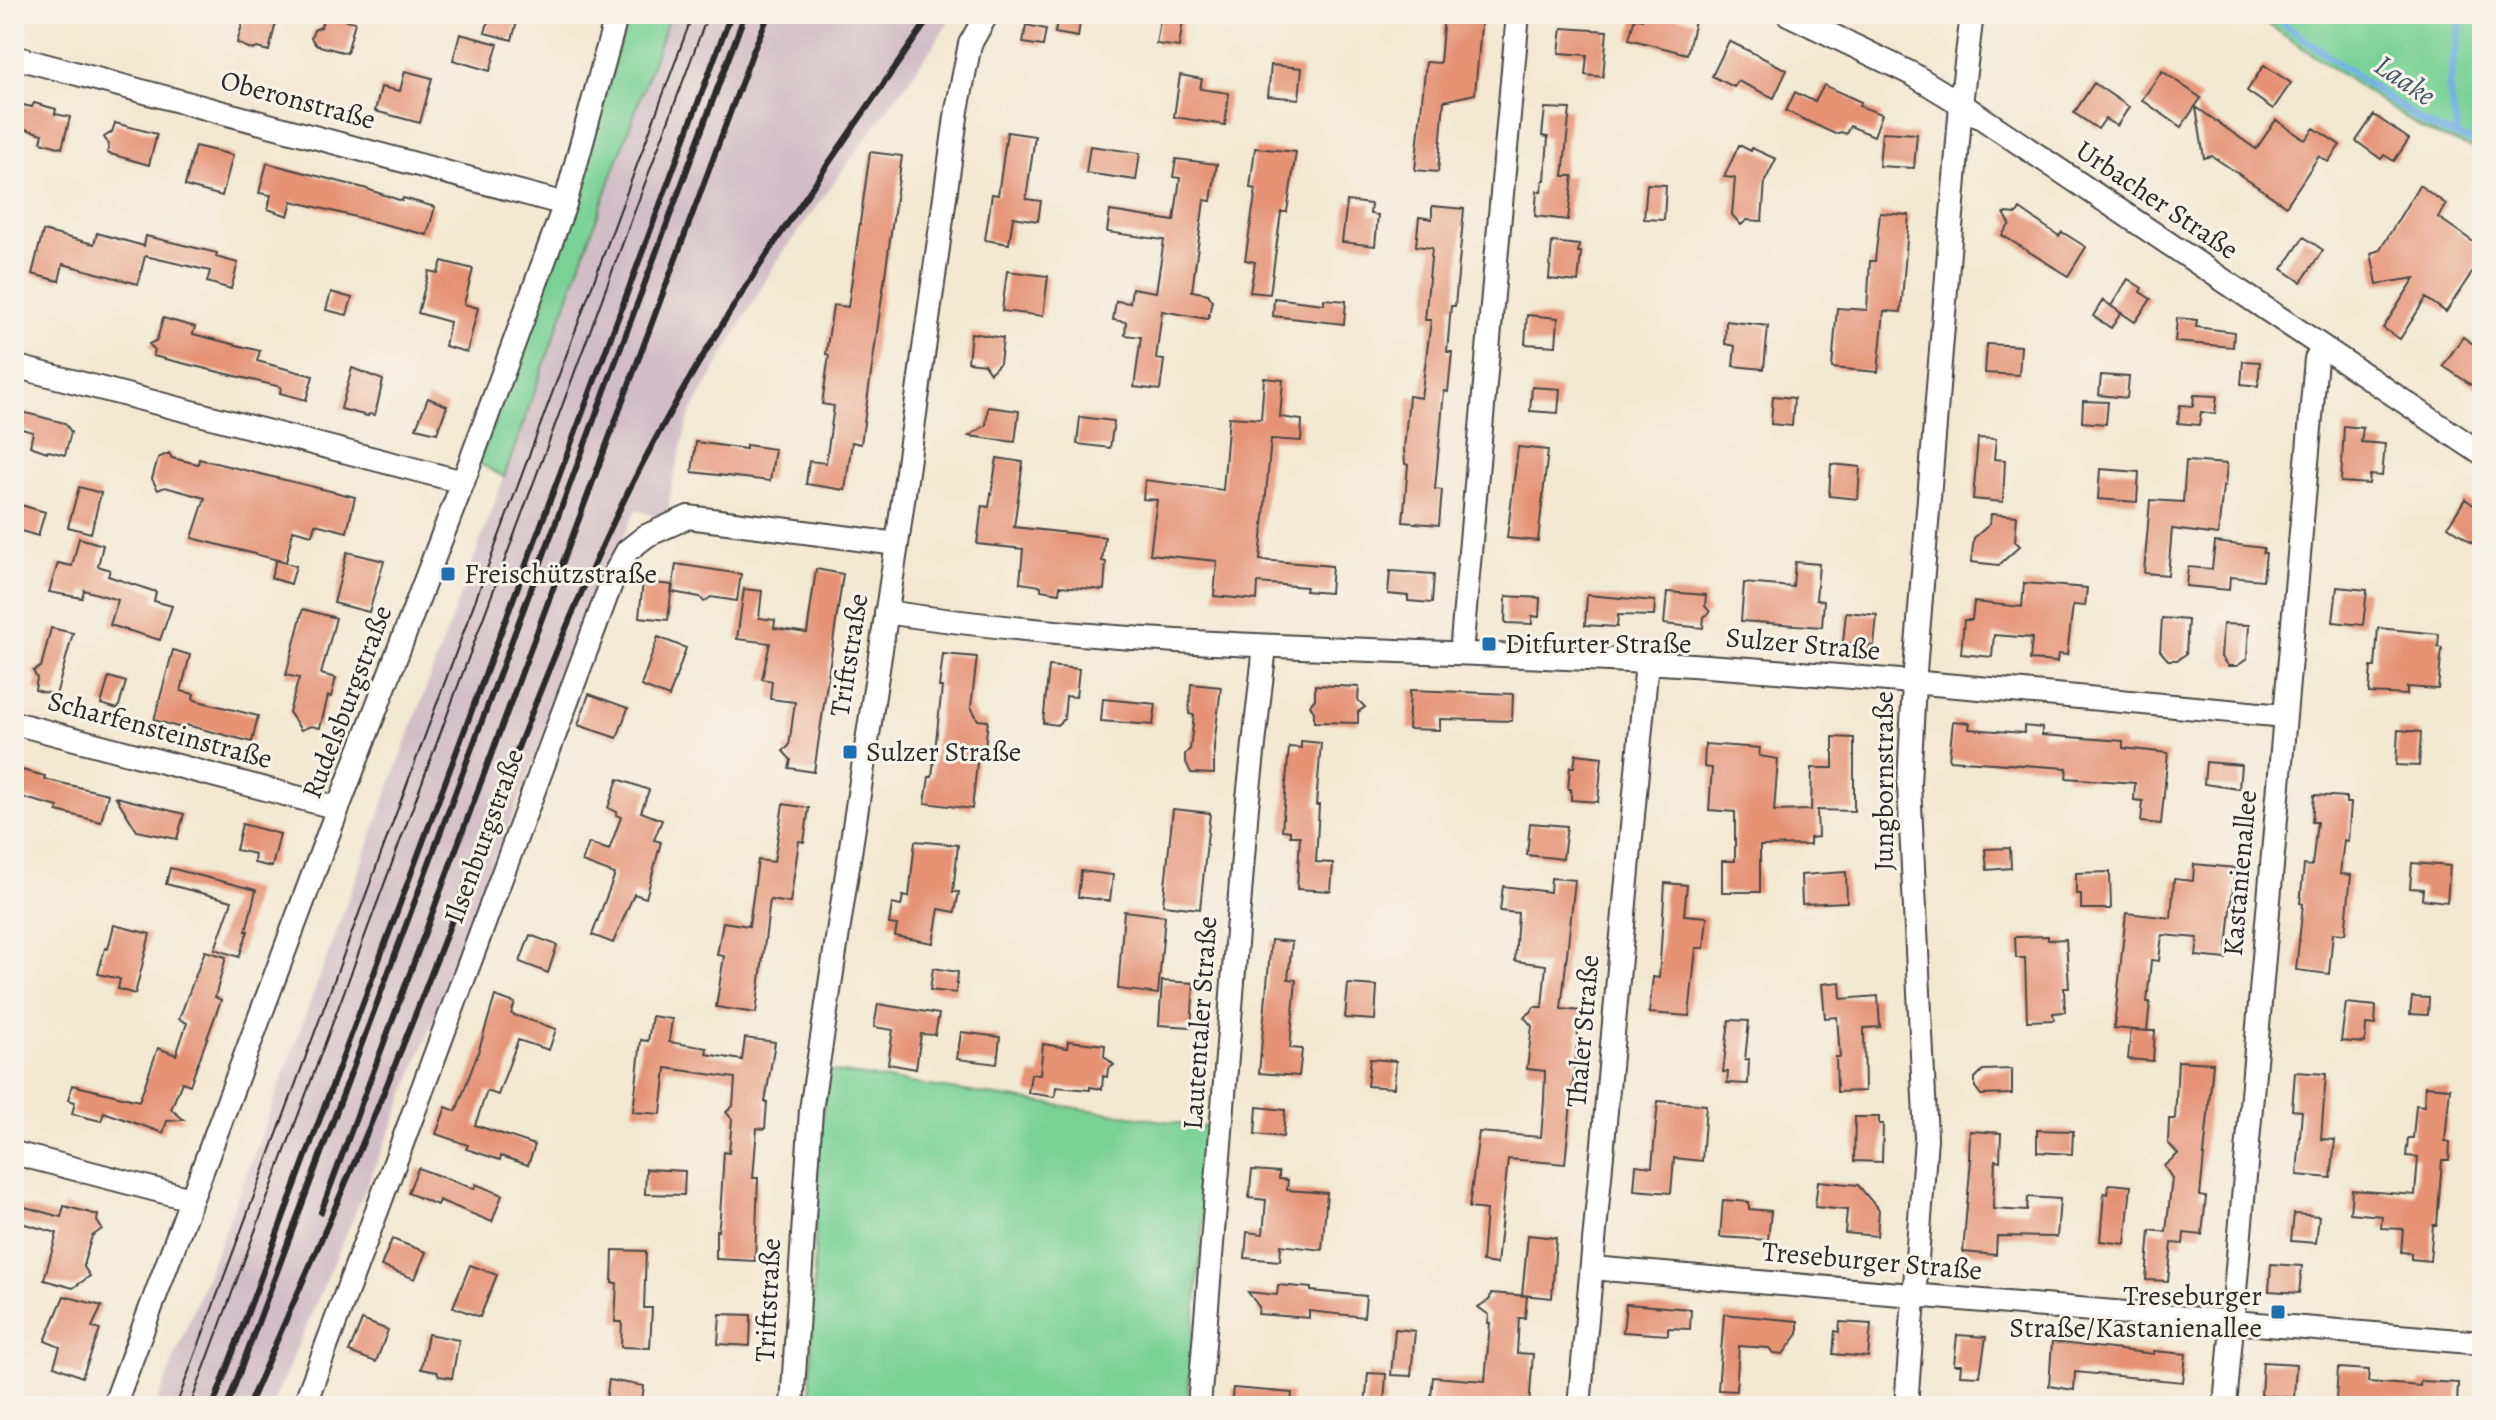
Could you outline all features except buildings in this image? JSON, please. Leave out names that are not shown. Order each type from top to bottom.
[{"type":"street","name":"Rudelsburgstraße","points":[[114,1406],[565,204],[617,14]]},
{"type":"street","name":"Triftstraße","points":[[792,1406],[811,1110],[897,544],[957,110],[970,44],[987,14]]},
{"type":"street","points":[[1461,653],[1518,14]]},
{"type":"street","name":"Urbacher Straße","points":[[1788,14],[1912,74],[1961,104],[2482,454]]},
{"type":"street","name":"Jungbornstraße","points":[[1906,1406],[1926,1138],[1909,784],[1914,683],[1961,104],[1972,14]]},
{"type":"street","name":"Oberonstraße","points":[[14,57],[565,204]]},
{"type":"street","name":"Kastanienallee","points":[[2225,1406],[2316,359],[2324,348]]},
{"type":"street","points":[[14,366],[463,482]]},
{"type":"street","name":"Ilsenburgstraße","points":[[304,1406],[615,573],[627,551],[646,536],[688,517],[897,544]]},
{"type":"street","name":"Sulzer Straße","points":[[886,612],[1066,633],[1265,646],[1647,662],[2284,716]]},
{"type":"street","name":"Lautentaler Straße","points":[[1199,1406],[1246,822],[1265,646]]},
{"type":"street","name":"Thaler Straße","points":[[1579,1406],[1647,662]]},
{"type":"street","name":"Scharfensteinstraße","points":[[14,723],[338,808]]},
{"type":"street","points":[[14,1153],[191,1199]]},
{"type":"street","name":"Treseburger Straße","points":[[1592,1268],[2482,1343]]},
{"type":"shaded area","points":[[670,14],[953,14],[934,45],[776,262],[690,414],[671,487],[667,521],[636,509],[601,588],[392,1127],[272,1406],[156,1406],[258,1144],[504,477]]},
{"type":"green space","points":[[628,14],[670,14],[504,477],[479,463],[575,206]]},
{"type":"green space","points":[[2253,14],[2482,14],[2482,152],[2423,130]]},
{"type":"green space","points":[[830,1071],[1211,1128],[1187,1406],[810,1406],[818,1140]]},
{"type":"waterway","name":"Laake","points":[[2269,14],[2426,125],[2482,145]]},
{"type":"waterway","points":[[2458,136],[2449,88],[2462,14]]},
{"type":"tram line","points":[[176,1406],[693,14]]},
{"type":"tram line","points":[[190,1406],[708,14]]},
{"type":"railway","points":[[213,1406],[731,14]]},
{"type":"railway","points":[[227,1406],[745,14]]},
{"type":"railway","points":[[321,1212],[769,14]]},
{"type":"railway","points":[[248,1406],[388,1083],[550,668],[630,488],[735,305],[932,14]]},
{"type":"place","name":"Freischützstraße","points":[[448,574]]},
{"type":"place","name":"Ditfurter Straße","points":[[1489,644]]},
{"type":"place","name":"Sulzer Straße","points":[[850,752]]},
{"type":"place","name":"Treseburger Straße/Kastanienallee","points":[[2278,1312]]}]
